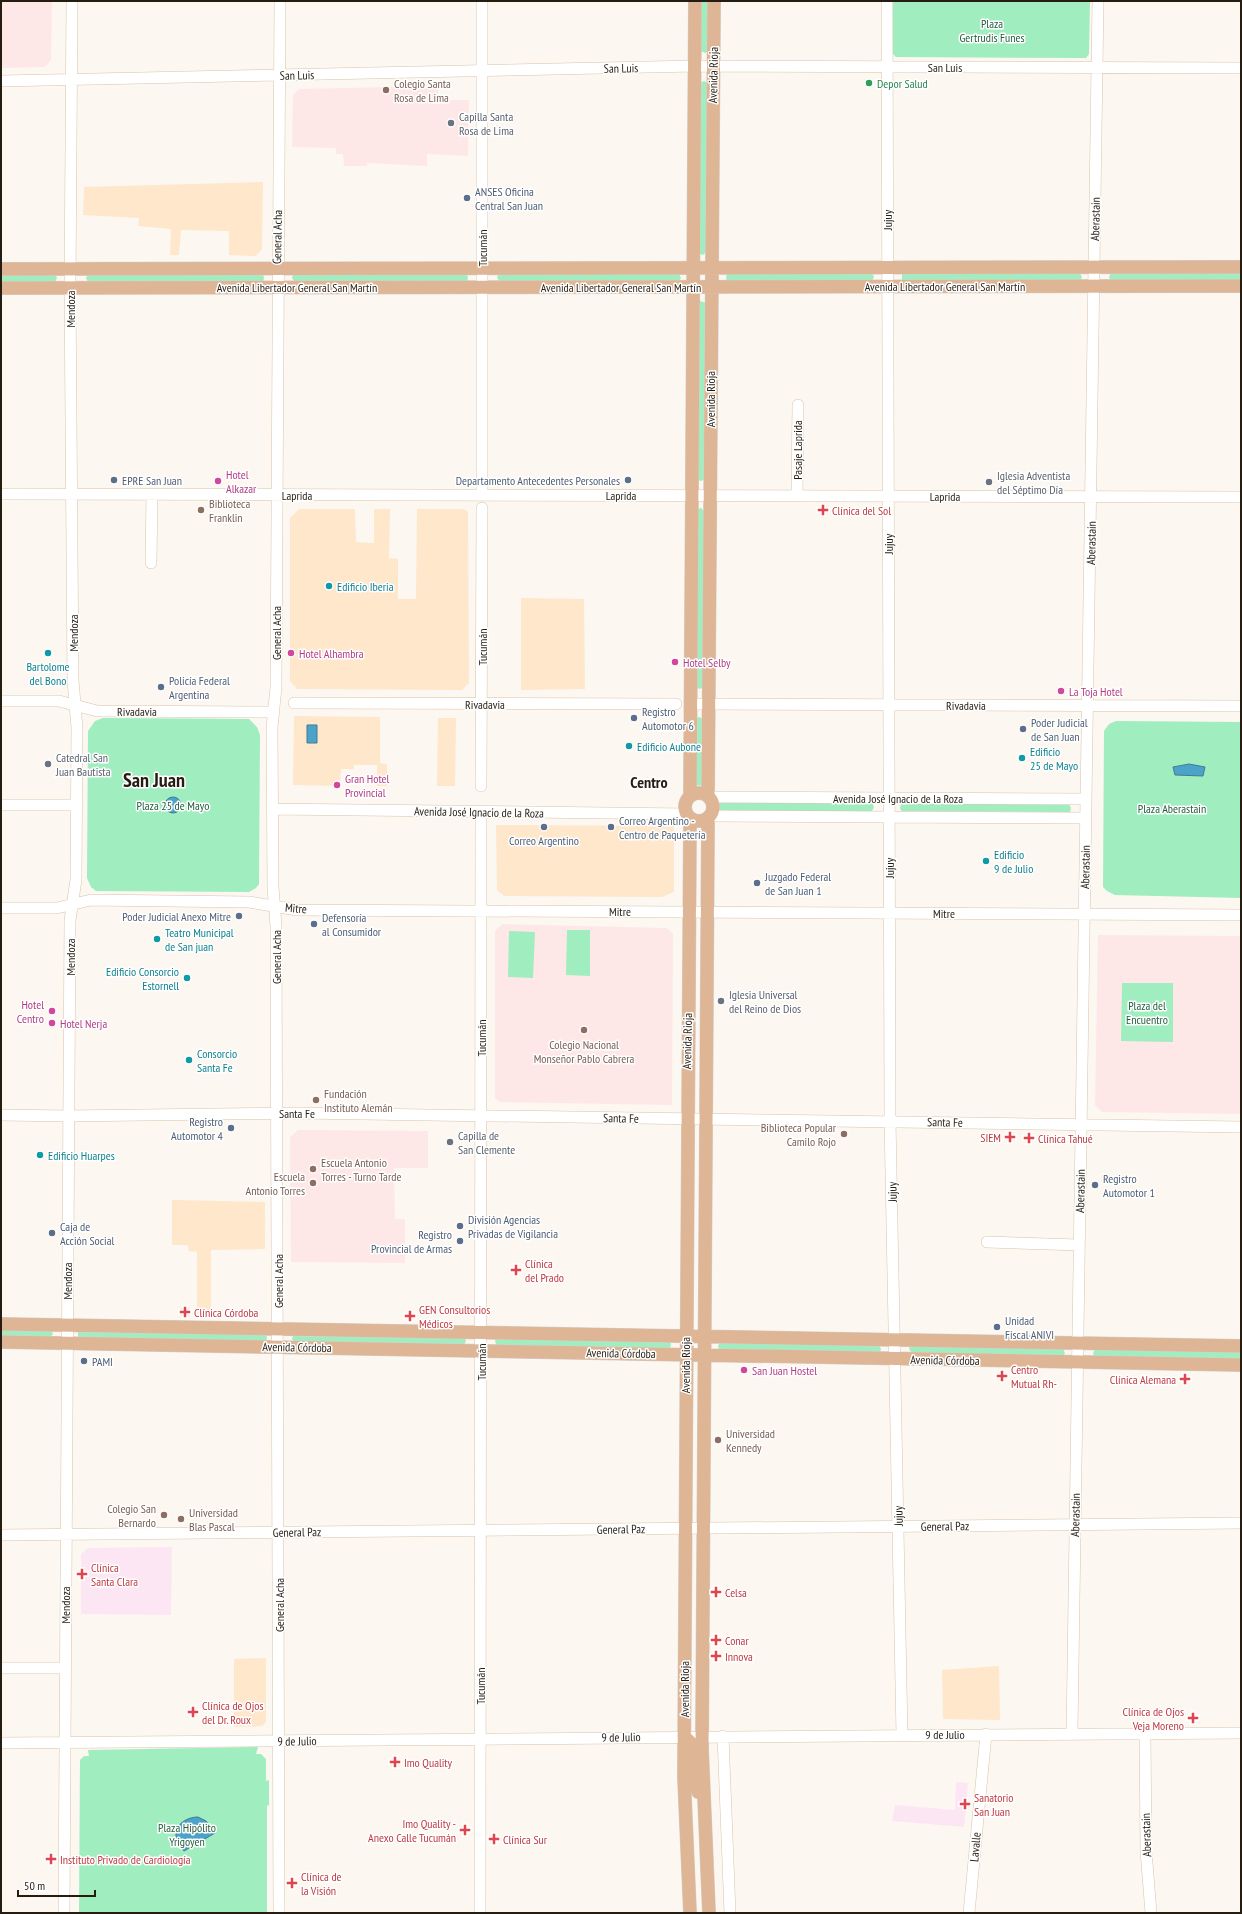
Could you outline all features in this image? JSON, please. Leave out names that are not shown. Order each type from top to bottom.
[{"type":"main road","name":"Avenida Rioja","points":[[690,796],[695,1]]},
{"type":"main road","name":"Avenida Rioja","points":[[709,797],[708,704],[714,1]]},
{"type":"main road","name":"Avenida Libertador General San Martín","points":[[1,269],[1241,267]]},
{"type":"main road","name":"Avenida Libertador General San Martín","points":[[1,288],[1241,286]]},
{"type":"main road","points":[[698,793],[709,797],[713,808],[709,817],[700,821],[688,816],[684,806],[690,796],[698,793]]},
{"type":"main road","name":"Avenida Rioja","points":[[688,816],[689,912],[684,1777],[690,1913]]},
{"type":"main road","name":"Avenida Rioja","points":[[709,817],[707,912],[703,1736],[709,1913]]},
{"type":"main road","name":"Avenida Córdoba","points":[[1,1324],[1241,1346]]},
{"type":"main road","name":"Avenida Córdoba","points":[[1,1342],[1241,1366]]},
{"type":"main road","points":[[684,1736],[689,1739],[692,1744],[695,1782],[704,1800]]},
{"type":"main road","points":[[688,1880],[698,1896],[700,1913]]},
{"type":"street","name":"Mendoza","points":[[64,1913],[70,920],[76,880],[70,288],[72,1]]},
{"type":"street","name":"General Acha","points":[[279,1913],[276,926],[272,728],[276,687],[277,268],[280,1]]},
{"type":"street","name":"Tucumán","points":[[482,1],[482,495]]},
{"type":"street","name":"Jujuy","points":[[887,1],[886,268],[890,1121],[902,1734]]},
{"type":"street","name":"Aberastain","points":[[1072,1733],[1095,286],[1098,1]]},
{"type":"street","name":"San Luis","points":[[1,81],[695,66],[1241,68]]},
{"type":"street","name":"Pasaje Laprida","points":[[797,496],[798,405]]},
{"type":"street","name":"Laprida","points":[[1,494],[1241,497]]},
{"type":"street","points":[[151,563],[152,495]]},
{"type":"street","name":"Tucumán","points":[[481,786],[482,508]]},
{"type":"street","name":"Rivadavia","points":[[1,701],[59,701],[97,711],[274,712]]},
{"type":"street","name":"Rivadavia","points":[[294,703],[676,704]]},
{"type":"street","name":"Rivadavia","points":[[690,704],[1241,706]]},
{"type":"street","name":"Avenida José Ignacio de la Roza","points":[[709,797],[1086,799]]},
{"type":"street","points":[[1,805],[76,805]]},
{"type":"street","name":"Avenida José Ignacio de la Roza","points":[[273,809],[688,816]]},
{"type":"street","name":"Tucumán","points":[[480,1913],[481,812]]},
{"type":"street","name":"Avenida José Ignacio de la Roza","points":[[709,817],[1086,818]]},
{"type":"street","name":"Mitre","points":[[1,908],[57,908],[91,900],[249,902],[297,910],[1241,915]]},
{"type":"street","name":"Santa Fe","points":[[1,1115],[68,1116],[277,1113],[706,1118],[1241,1127]]},
{"type":"street","points":[[987,1242],[1079,1245]]},
{"type":"street","name":"General Paz","points":[[1,1535],[1241,1523]]},
{"type":"street","points":[[1,1668],[65,1668]]},
{"type":"street","name":"Aberastain","points":[[1145,1733],[1146,1851],[1151,1913]]},
{"type":"street","name":"9 de Julio","points":[[1,1743],[902,1734],[1241,1733]]},
{"type":"street","name":"Lavalle","points":[[969,1913],[986,1734]]},
{"type":"street","points":[[723,1736],[730,1913]]},
{"type":"shaded area","points":[[1,1],[52,1],[51,60],[45,67],[1,68]]},
{"type":"shaded area","points":[[438,86],[438,100],[469,100],[468,156],[427,154],[427,166],[367,163],[367,166],[344,166],[343,154],[336,154],[336,148],[292,147],[293,95],[299,89]]},
{"type":"shaded area","points":[[263,182],[262,249],[256,256],[229,255],[229,231],[181,230],[179,255],[170,255],[171,229],[138,226],[139,218],[83,215],[84,187]]},
{"type":"shaded area","points":[[299,509],[355,509],[356,542],[374,543],[374,509],[390,509],[389,558],[398,559],[398,599],[416,599],[417,509],[464,509],[468,512],[469,683],[462,690],[297,689],[290,681],[290,518]]},
{"type":"shaded area","points":[[521,598],[584,599],[585,689],[521,690]]},
{"type":"shaded area","points":[[294,716],[380,717],[380,763],[387,764],[387,786],[377,786],[377,765],[354,765],[354,769],[341,769],[340,786],[293,785]]},
{"type":"shaded area","points":[[438,718],[456,718],[455,786],[437,786]]},
{"type":"shaded area","points":[[496,825],[674,826],[674,892],[662,897],[504,896],[497,890]]},
{"type":"shaded area","points":[[502,924],[667,928],[673,934],[672,1105],[500,1102],[495,1098],[495,931]]},
{"type":"shaded area","points":[[1098,935],[1241,936],[1241,1114],[1102,1112],[1095,1105]]},
{"type":"shaded area","points":[[298,1130],[428,1131],[428,1168],[394,1168],[395,1219],[405,1219],[405,1263],[291,1262],[290,1137]]},
{"type":"shaded area","points":[[172,1200],[265,1202],[265,1249],[211,1250],[211,1314],[197,1313],[197,1252],[189,1251],[188,1245],[172,1245]]},
{"type":"shaded area","points":[[172,1547],[171,1615],[81,1614],[81,1554],[88,1548]]},
{"type":"shaded area","points":[[266,1658],[266,1722],[262,1726],[234,1727],[234,1659]]},
{"type":"shaded area","points":[[999,1666],[1000,1720],[943,1719],[942,1670]]},
{"type":"shaded area","points":[[956,1782],[968,1783],[964,1827],[892,1821],[895,1805],[955,1810]]},
{"type":"green space","points":[[701,1],[708,1],[708,51],[705,53],[701,51]]},
{"type":"green space","name":"Plaza Gertrudis Funes","points":[[893,1],[1090,1],[1089,54],[1086,58],[896,57],[893,54]]},
{"type":"green space","points":[[704,81],[708,83],[706,252],[703,255],[700,254],[700,83]]},
{"type":"green space","points":[[727,273],[872,273],[874,277],[872,281],[727,281]]},
{"type":"green space","points":[[902,273],[1080,273],[1082,277],[1080,281],[902,280]]},
{"type":"green space","points":[[1111,273],[1241,273],[1241,281],[1111,281],[1109,277]]},
{"type":"green space","points":[[1,274],[55,274],[57,278],[55,282],[1,282]]},
{"type":"green space","points":[[88,274],[263,274],[264,278],[263,282],[88,282],[86,278]]},
{"type":"green space","points":[[293,274],[467,274],[468,278],[467,281],[294,281],[292,278]]},
{"type":"green space","points":[[499,274],[679,274],[681,278],[679,281],[499,281],[497,277]]},
{"type":"green space","points":[[700,301],[706,303],[705,479],[701,481],[698,480],[698,303]]},
{"type":"green space","points":[[701,508],[704,511],[703,687],[700,689],[697,688],[698,509]]},
{"type":"green space","points":[[699,717],[703,719],[703,786],[695,785],[695,719]]},
{"type":"green space","name":"Plaza 25 de Mayo","points":[[103,718],[249,719],[257,727],[260,735],[259,884],[256,888],[249,892],[96,891],[91,887],[87,878],[88,731],[95,721]]},
{"type":"green space","name":"Plaza Aberastain","points":[[1116,721],[1241,722],[1241,898],[1115,895],[1103,887],[1104,731],[1109,724]]},
{"type":"green space","points":[[719,803],[872,803],[874,807],[872,811],[719,811]]},
{"type":"green space","points":[[901,803],[1069,804],[1071,808],[1070,812],[902,811],[900,809]]},
{"type":"green space","points":[[567,930],[590,930],[590,976],[566,975]]},
{"type":"green space","points":[[509,931],[535,932],[533,978],[508,977]]},
{"type":"green space","name":"Plaza del Encuentro","points":[[1122,983],[1173,983],[1173,1042],[1121,1041]]},
{"type":"green space","points":[[1,1329],[51,1330],[53,1334],[50,1337],[1,1336]]},
{"type":"green space","points":[[78,1332],[266,1334],[267,1338],[266,1341],[79,1338]]},
{"type":"green space","points":[[293,1336],[465,1338],[466,1341],[464,1345],[294,1342],[292,1339]]},
{"type":"green space","points":[[495,1339],[670,1341],[671,1345],[670,1348],[496,1346]]},
{"type":"green space","points":[[719,1343],[879,1345],[881,1349],[880,1352],[720,1350],[718,1347]]},
{"type":"green space","points":[[910,1346],[1063,1349],[1065,1353],[1063,1356],[912,1353],[909,1349]]},
{"type":"green space","points":[[1095,1349],[1241,1352],[1241,1360],[1094,1356],[1093,1353]]},
{"type":"green space","name":"Plaza Hipólito Yrigoyen","points":[[258,1747],[256,1754],[261,1754],[266,1759],[266,1781],[269,1780],[269,1806],[267,1805],[267,1913],[79,1913],[80,1760],[84,1756],[89,1756],[88,1750]]},
{"type":"water","points":[[307,725],[317,725],[317,743],[307,743]]},
{"type":"water","points":[[1189,764],[1205,767],[1203,776],[1175,775],[1173,767]]},
{"type":"water","points":[[173,797],[180,802],[181,805],[176,812],[173,813],[166,808],[165,805],[170,798]]},
{"type":"water","points":[[193,1817],[198,1817],[206,1821],[215,1833],[184,1851],[177,1841],[176,1830],[181,1823]]},
{"type":"place","name":"Depor Salud","points":[[869,83]]},
{"type":"place","name":"Colegio Santa Rosa de Lima","points":[[386,90]]},
{"type":"place","name":"Capilla Santa Rosa de Lima","points":[[451,123]]},
{"type":"place","name":"ANSES Oficina Central San Juan","points":[[467,198]]},
{"type":"place","name":"EPRE San Juan","points":[[114,480]]},
{"type":"place","name":"Departamento Antecedentes Personales","points":[[628,480]]},
{"type":"place","name":"Hotel Alkazar","points":[[218,481]]},
{"type":"place","name":"Iglesia Adventista del Séptimo Día","points":[[989,482]]},
{"type":"place","name":"Biblioteca Franklin","points":[[201,510]]},
{"type":"place","name":"Clínica del Sol","points":[[823,510]]},
{"type":"place","name":"Edificio Iberia","points":[[329,586]]},
{"type":"place","name":"Bartolome del Bono","points":[[48,653]]},
{"type":"place","name":"Hotel Alhambra","points":[[291,653]]},
{"type":"place","name":"Hotel Selby","points":[[675,662]]},
{"type":"place","name":"Policía Federal Argentina","points":[[161,687]]},
{"type":"place","name":"La Toja Hotel","points":[[1061,691]]},
{"type":"place","name":"Registro Automotor 6","points":[[634,718]]},
{"type":"place","name":"Poder Judicial de San Juan","points":[[1023,729]]},
{"type":"place","name":"Edificio Aubone","points":[[629,746]]},
{"type":"place","name":"Edificio 25 de Mayo","points":[[1022,758]]},
{"type":"place","name":"Catedral San Juan Bautista","points":[[48,764]]},
{"type":"place","name":"Gran Hotel Provincial","points":[[337,785]]},
{"type":"place","name":"Correo Argentino","points":[[544,827]]},
{"type":"place","name":"Correo Argentino - Centro de Paquetería","points":[[611,827]]},
{"type":"place","name":"Edificio 9 de Julio","points":[[986,861]]},
{"type":"place","name":"Juzgado Federal de San Juan 1","points":[[757,883]]},
{"type":"place","name":"Poder Judicial Anexo Mitre","points":[[239,916]]},
{"type":"place","name":"Defensoría al Consumidor","points":[[314,924]]},
{"type":"place","name":"Teatro Municipal de San juan","points":[[157,939]]},
{"type":"place","name":"Edificio Consorcio Estornell","points":[[187,978]]},
{"type":"place","name":"Iglesia Universal del Reino de Dios","points":[[721,1001]]},
{"type":"place","name":"Hotel Centro","points":[[52,1011]]},
{"type":"place","name":"Hotel Nerja","points":[[52,1023]]},
{"type":"place","name":"Colegio Nacional Monseñor Pablo Cabrera","points":[[584,1030]]},
{"type":"place","name":"Consorcio Santa Fe","points":[[189,1060]]},
{"type":"place","name":"Fundación Instituto Alemán","points":[[316,1100]]},
{"type":"place","name":"Registro Automotor 4","points":[[231,1128]]},
{"type":"place","name":"Biblioteca Popular Camilo Rojo","points":[[844,1134]]},
{"type":"place","name":"SIEM","points":[[1010,1137]]},
{"type":"place","name":"Clínica Tahué","points":[[1029,1138]]},
{"type":"place","name":"Capilla de San Clemente","points":[[450,1142]]},
{"type":"place","name":"Edificio Huarpes","points":[[40,1155]]},
{"type":"place","name":"Escuela Antonio Torres - Turno Tarde","points":[[313,1169]]},
{"type":"place","name":"Escuela Antonio Torres","points":[[313,1183]]},
{"type":"place","name":"Registro Automotor 1","points":[[1095,1185]]},
{"type":"place","name":"División Agencias Privadas de Vigilancia","points":[[460,1226]]},
{"type":"place","name":"Caja de Acción Social","points":[[52,1233]]},
{"type":"place","name":"Registro Provincial de Armas","points":[[460,1241]]},
{"type":"place","name":"Clínica del Prado","points":[[516,1270]]},
{"type":"place","name":"Clínica Córdoba","points":[[185,1312]]},
{"type":"place","name":"GEN Consultorios Médicos","points":[[410,1316]]},
{"type":"place","name":"Unidad Fiscal ANIVI","points":[[997,1327]]},
{"type":"place","name":"PAMI","points":[[84,1361]]},
{"type":"place","name":"San Juan Hostel","points":[[744,1370]]},
{"type":"place","name":"Centro Mutual Rh-","points":[[1002,1376]]},
{"type":"place","name":"Clínica Alemana","points":[[1185,1379]]},
{"type":"place","name":"Universidad Kennedy","points":[[718,1440]]},
{"type":"place","name":"Colegio San Bernardo","points":[[164,1515]]},
{"type":"place","name":"Universidad Blas Pascal","points":[[181,1519]]},
{"type":"place","name":"Clínica Santa Clara","points":[[82,1574]]},
{"type":"place","name":"Celsa","points":[[716,1592]]},
{"type":"place","name":"Conar","points":[[716,1640]]},
{"type":"place","name":"Innova","points":[[716,1656]]},
{"type":"place","name":"Clínica de Ojos del Dr. Roux","points":[[193,1712]]},
{"type":"place","name":"Clínica de Ojos Veja Moreno","points":[[1193,1718]]},
{"type":"place","name":"Imo Quality","points":[[395,1762]]},
{"type":"place","name":"Sanatorio San Juan","points":[[965,1804]]},
{"type":"place","name":"Imo Quality - Anexo Calle Tucumán","points":[[465,1830]]},
{"type":"place","name":"Clínica Sur","points":[[494,1839]]},
{"type":"place","name":"Instituto Privado de Cardiología","points":[[51,1859]]},
{"type":"place","name":"Clínica de la Visión","points":[[292,1883]]},
{"type":"district","name":"San Juan","points":[[154,780]]},
{"type":"district","name":"Centro","points":[[649,782]]}]
